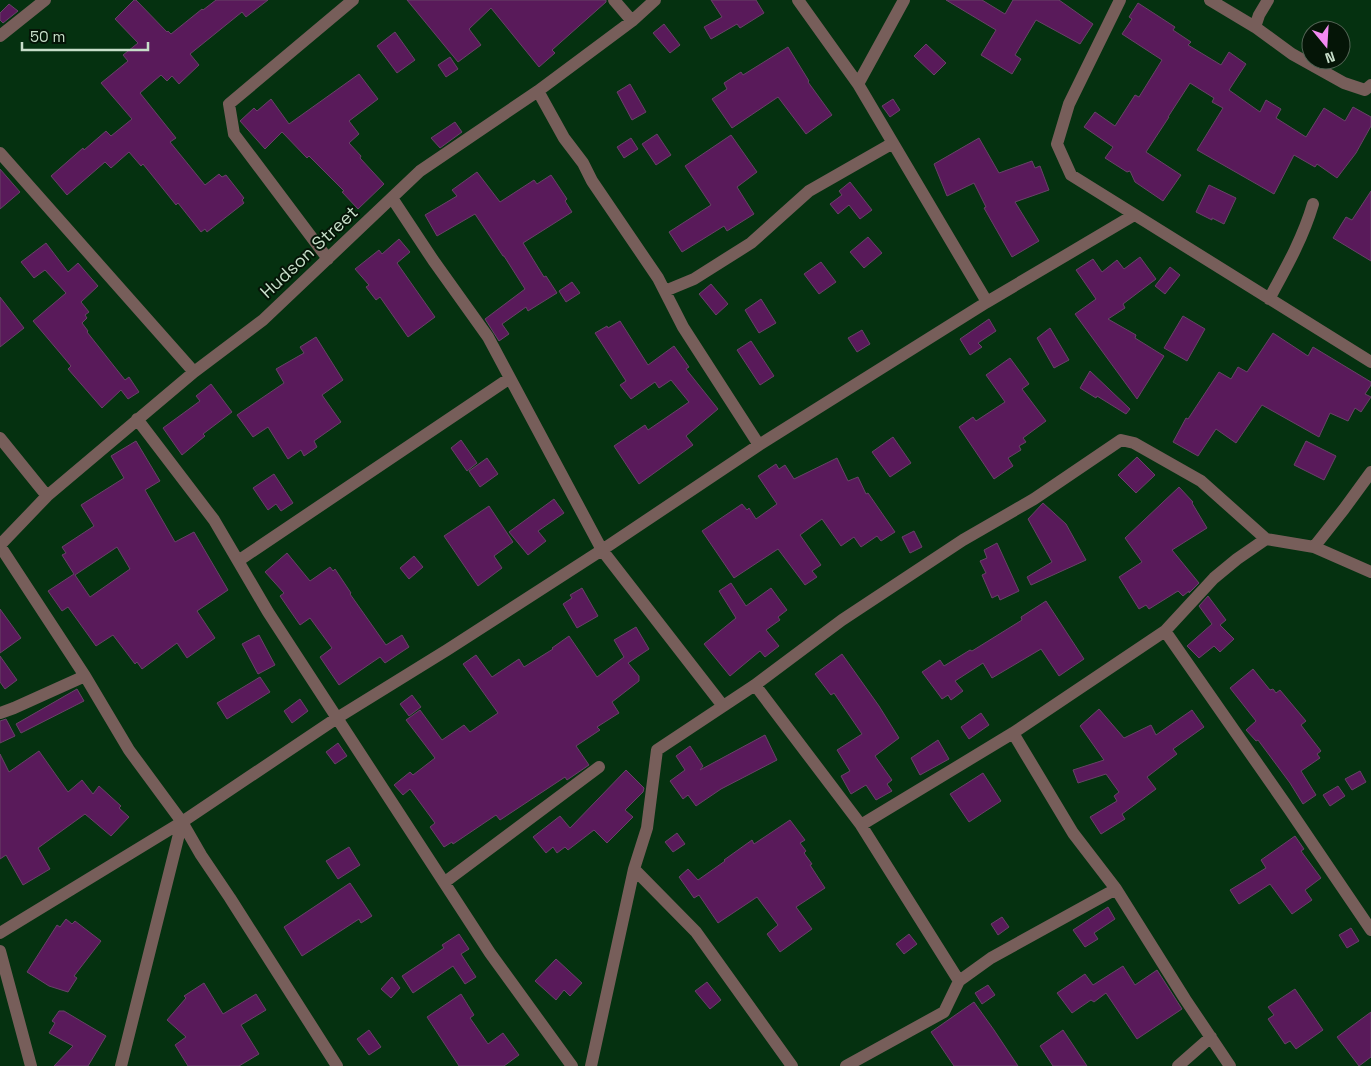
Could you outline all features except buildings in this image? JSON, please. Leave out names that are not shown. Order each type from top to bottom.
[{"type":"street","points":[[0,36],[45,0]]},
{"type":"street","points":[[328,259],[234,134],[229,104],[353,0]]},
{"type":"street","points":[[614,0],[632,21]]},
{"type":"street","name":"Hudson Street","points":[[0,546],[47,496],[194,372],[263,320],[420,171],[538,91],[632,21],[655,0]]},
{"type":"street","points":[[798,0],[858,84],[987,302]]},
{"type":"street","points":[[858,84],[904,0]]},
{"type":"street","points":[[1120,0],[1069,104],[1057,144],[1071,175],[1371,362]]},
{"type":"street","points":[[1210,0],[1255,27],[1292,54],[1344,83],[1365,90],[1371,85]]},
{"type":"street","points":[[1255,27],[1268,0]]},
{"type":"street","points":[[538,91],[564,138],[583,163],[592,181],[658,278],[683,327],[759,445]]},
{"type":"street","points":[[665,291],[694,279],[751,243],[809,190],[893,143]]},
{"type":"street","points":[[0,153],[194,372]]},
{"type":"street","points":[[392,198],[488,337],[602,550],[723,706]]},
{"type":"street","points":[[1269,299],[1292,257],[1307,224],[1313,204]]},
{"type":"street","points":[[0,933],[182,822],[337,718],[602,550],[759,445],[987,302],[1134,215]]},
{"type":"street","points":[[238,561],[510,378]]},
{"type":"street","points":[[138,419],[214,520],[268,612],[490,953],[572,1066]]},
{"type":"street","points":[[0,438],[47,496]]},
{"type":"street","points":[[591,1066],[634,869],[647,828],[657,750],[755,686],[850,614],[963,540],[1034,499],[1121,440],[1134,443],[1201,481],[1266,539],[1314,547],[1371,572]]},
{"type":"street","points":[[1314,547],[1371,472]]},
{"type":"street","points":[[861,825],[1013,733],[1165,631],[1214,578],[1266,539]]},
{"type":"street","points":[[0,546],[85,676],[129,750],[182,822],[201,855],[338,1066]]},
{"type":"street","points":[[1165,631],[1371,930]]},
{"type":"street","points":[[0,713],[85,676]]},
{"type":"street","points":[[755,686],[861,825],[959,981]]},
{"type":"street","points":[[1013,733],[1074,833],[1116,889],[1185,999],[1230,1066]]},
{"type":"street","points":[[445,882],[599,767]]},
{"type":"street","points":[[120,1066],[182,822]]},
{"type":"street","points":[[634,869],[696,932],[792,1066]]},
{"type":"street","points":[[846,1066],[944,1012],[959,981],[991,958],[1116,889]]},
{"type":"street","points":[[0,951],[31,1066]]},
{"type":"street","points":[[1178,1066],[1211,1038]]}]
